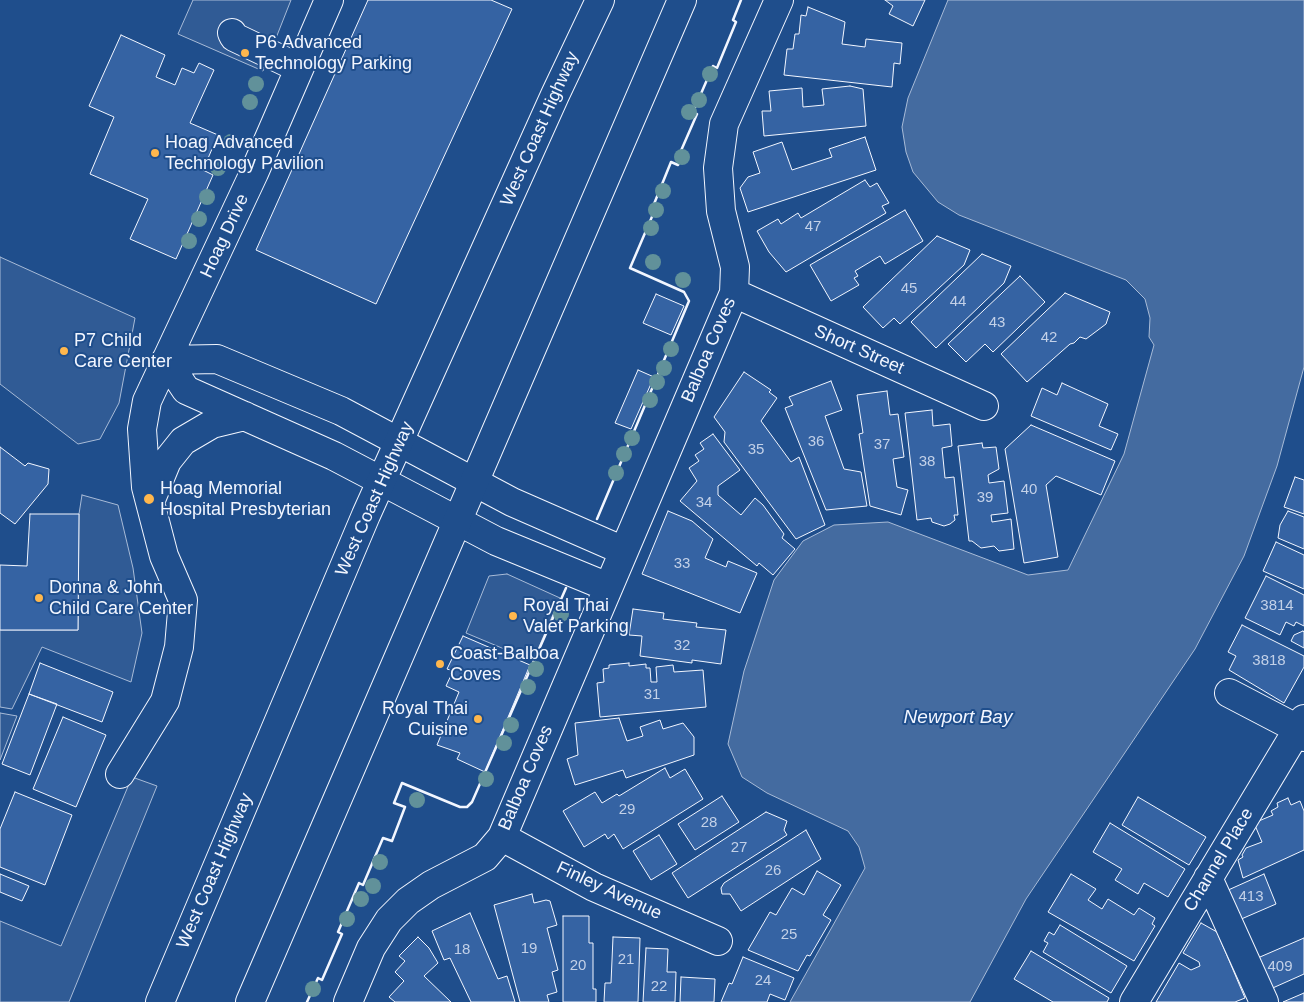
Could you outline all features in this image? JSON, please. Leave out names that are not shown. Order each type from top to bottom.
[{"type":"main road","name":"Hoag Drive","points":[[120,774],[165,702],[179,648],[183,600],[164,556],[150,503],[142,429],[147,401],[254,174],[329,0]]},
{"type":"main road","name":"West Coast Highway","points":[[160,1002],[382,482],[555,95],[600,0]]},
{"type":"main road","points":[[250,1002],[682,0]]},
{"type":"main road","name":"Balboa Coves","points":[[348,1002],[371,948],[389,920],[408,901],[431,885],[485,857],[502,837],[734,293],[735,267],[721,211],[718,168],[724,124],[779,0]]},
{"type":"main road","points":[[232,33],[234,37],[299,68]]},
{"type":"main road","name":"Short Street","points":[[734,293],[984,406]]},
{"type":"main road","points":[[166,360],[217,359],[340,410],[512,502],[624,550]]},
{"type":"main road","points":[[166,360],[186,390],[334,456],[496,541],[608,587]]},
{"type":"main road","points":[[150,503],[167,461],[182,441],[212,424],[244,416]]},
{"type":"main road","points":[[1229,693],[1303,729]]},
{"type":"main road","name":"Channel Place","points":[[1134,1002],[1208,878],[1303,729]]},
{"type":"main road","name":"Finley Avenue","points":[[502,837],[594,886],[718,941]]},
{"type":"main road","points":[[1208,878],[1264,1002]]},
{"type":"shaded area","name":"P6 Advanced Technology Parking","points":[[193,0],[291,0],[263,71],[178,34]]},
{"type":"shaded area","name":"P7 Child Care Center","points":[[0,257],[135,318],[119,403],[100,439],[78,444],[0,384]]},
{"type":"shaded area","points":[[82,495],[118,505],[133,568],[142,633],[131,682],[42,647],[12,709],[0,707],[0,630],[78,630],[79,514]]},
{"type":"shaded area","name":"Royal Thai Valet Parking","points":[[507,574],[560,598],[533,661],[466,633],[489,576]]},
{"type":"shaded area","points":[[0,713],[17,716],[0,760]]},
{"type":"shaded area","points":[[132,777],[157,786],[69,1002],[0,1002],[0,921],[61,946]]},
{"type":"water","name":"Newport Bay","points":[[948,0],[1304,0],[1304,367],[1277,466],[1244,556],[1195,649],[1026,899],[970,1002],[790,1002],[865,868],[859,847],[848,831],[767,793],[742,777],[728,744],[744,671],[774,580],[803,541],[834,525],[888,522],[1028,575],[1068,570],[1124,454],[1154,345],[1149,337],[1150,318],[1145,299],[1126,280],[959,215],[938,202],[913,172],[906,152],[902,127],[908,98]]},
{"type":"building","points":[[368,0],[491,0],[512,9],[376,304],[256,250]]},
{"type":"building","points":[[885,0],[925,0],[913,26],[889,14],[893,6]]},
{"type":"building","points":[[808,7],[845,22],[842,44],[865,47],[866,39],[902,43],[900,64],[894,63],[892,87],[784,75],[787,49],[793,49],[795,34],[799,34],[801,15],[806,16]]},
{"type":"building","name":"Hoag Advanced Technology Pavilion","points":[[121,35],[165,55],[156,77],[175,85],[182,68],[194,73],[199,63],[214,70],[190,123],[218,135],[203,170],[213,175],[176,259],[130,239],[148,199],[90,174],[114,117],[89,106]]},
{"type":"building","points":[[850,86],[863,89],[866,126],[764,136],[762,111],[771,111],[769,91],[802,88],[803,107],[824,105],[822,89]]},
{"type":"building","points":[[865,137],[876,170],[748,212],[740,188],[748,177],[760,173],[753,152],[782,142],[792,170],[832,157],[829,149]]},
{"type":"building","points":[[865,180],[870,187],[877,183],[889,203],[882,206],[886,213],[786,272],[769,252],[757,231],[778,219],[781,224],[798,213],[801,218]]},
{"type":"building","points":[[905,210],[923,241],[885,264],[880,256],[855,271],[858,276],[854,278],[859,285],[831,301],[810,265]]},
{"type":"building","points":[[937,236],[970,250],[964,265],[900,324],[894,318],[883,328],[863,307]]},
{"type":"building","points":[[982,254],[1011,266],[1004,283],[936,348],[911,322]]},
{"type":"building","points":[[1020,276],[1045,302],[993,352],[985,344],[966,362],[948,344]]},
{"type":"building","points":[[1065,293],[1110,312],[1106,324],[1086,339],[1080,337],[1070,344],[1027,382],[1001,354]]},
{"type":"building","points":[[656,294],[684,306],[671,335],[643,323]]},
{"type":"building","points":[[638,370],[654,377],[631,429],[615,423]]},
{"type":"building","points":[[744,372],[771,390],[769,392],[777,398],[761,421],[791,462],[799,457],[825,525],[796,539],[724,442],[725,432],[714,417]]},
{"type":"building","points":[[831,381],[842,410],[825,416],[844,469],[861,472],[867,506],[826,510],[785,408],[793,405],[789,397]]},
{"type":"building","points":[[1062,383],[1108,404],[1099,426],[1118,434],[1111,450],[1031,416],[1042,388],[1057,395]]},
{"type":"building","points":[[887,391],[890,415],[898,414],[904,457],[893,459],[897,487],[908,490],[901,515],[870,506],[859,434],[863,433],[857,395]]},
{"type":"building","points":[[932,410],[933,426],[950,424],[952,446],[942,448],[945,478],[954,477],[958,515],[954,515],[955,520],[944,526],[932,522],[931,518],[917,520],[905,413]]},
{"type":"building","points":[[1031,425],[1115,461],[1101,495],[1056,476],[1046,485],[1058,557],[1024,563],[1005,449]]},
{"type":"building","points":[[713,434],[740,470],[718,486],[718,495],[741,515],[755,498],[763,505],[784,534],[782,538],[795,549],[773,575],[759,563],[757,566],[680,501],[697,481],[689,468],[699,461],[695,455],[704,449],[700,443]]},
{"type":"building","points":[[982,443],[983,448],[996,447],[999,469],[988,475],[989,483],[1004,481],[1008,513],[991,515],[992,522],[1011,519],[1014,549],[999,551],[994,546],[981,548],[972,541],[969,541],[958,446]]},
{"type":"building","points":[[0,447],[25,466],[28,463],[49,469],[48,484],[15,524],[0,513]]},
{"type":"building","points":[[1295,477],[1304,480],[1304,514],[1284,507]]},
{"type":"building","points":[[668,511],[692,521],[713,539],[705,558],[726,567],[728,561],[757,573],[740,613],[642,574]]},
{"type":"building","points":[[1288,511],[1304,517],[1304,549],[1278,538],[1280,525]]},
{"type":"building","name":"Donna & John Child Care Center","points":[[30,514],[79,514],[78,630],[0,630],[0,565],[27,566]]},
{"type":"building","points":[[1276,542],[1304,555],[1304,589],[1263,571]]},
{"type":"building","points":[[1266,576],[1304,595],[1304,626],[1296,622],[1294,626],[1286,622],[1280,635],[1245,618]]},
{"type":"building","points":[[633,609],[664,613],[663,619],[697,623],[696,627],[726,630],[721,664],[692,660],[692,663],[640,656],[642,636],[629,635]]},
{"type":"building","points":[[1242,625],[1304,656],[1304,667],[1284,703],[1229,670],[1236,656],[1228,652]]},
{"type":"building","points":[[1303,631],[1304,648],[1291,641],[1294,635]]},
{"type":"building","name":"Royal Thai Cuisine","points":[[463,636],[530,665],[485,772],[457,759],[460,753],[437,745],[459,692],[446,686],[453,671],[447,669]]},
{"type":"building","points":[[40,663],[113,692],[102,722],[29,694]]},
{"type":"building","points":[[629,663],[629,666],[646,664],[646,668],[650,668],[651,682],[657,682],[656,667],[673,665],[674,672],[703,670],[706,707],[600,717],[597,683],[604,682],[603,669],[609,668],[609,665]]},
{"type":"building","points":[[29,694],[57,704],[30,775],[2,764]]},
{"type":"building","points":[[63,717],[106,735],[76,807],[33,789]]},
{"type":"building","points":[[619,718],[627,741],[643,736],[640,727],[660,720],[663,729],[683,723],[694,737],[694,755],[626,778],[623,770],[575,785],[567,759],[578,755],[575,723]]},
{"type":"building","points":[[665,768],[670,778],[685,769],[703,799],[623,849],[614,834],[608,839],[605,834],[584,847],[563,811],[595,792],[602,803],[617,794],[619,796]]},
{"type":"building","points":[[15,792],[72,815],[45,885],[0,867],[0,829]]},
{"type":"building","points":[[722,796],[739,822],[695,850],[678,824]]},
{"type":"building","points":[[1138,797],[1206,837],[1189,865],[1122,825]]},
{"type":"building","points":[[1288,798],[1291,805],[1300,801],[1304,811],[1304,850],[1243,878],[1238,860],[1243,857],[1242,855],[1246,848],[1262,842],[1254,823],[1273,815],[1271,811],[1278,807],[1277,803]]},
{"type":"building","points":[[766,812],[787,821],[784,830],[787,835],[688,898],[672,873]]},
{"type":"building","points":[[1110,823],[1185,869],[1168,897],[1144,883],[1138,894],[1115,880],[1122,869],[1093,852]]},
{"type":"building","points":[[806,830],[821,859],[741,911],[730,894],[722,894],[721,888],[724,883]]},
{"type":"building","points":[[659,835],[677,864],[651,880],[633,851]]},
{"type":"building","points":[[817,871],[841,885],[823,915],[831,920],[810,956],[807,955],[798,971],[748,950],[770,912],[776,915],[792,888],[804,895]]},
{"type":"building","points":[[0,874],[29,886],[22,901],[0,892]]},
{"type":"building","points":[[1071,874],[1096,889],[1088,900],[1102,909],[1108,899],[1134,915],[1139,908],[1155,918],[1152,924],[1155,926],[1134,961],[1048,912]]},
{"type":"building","points":[[1264,874],[1276,904],[1239,920],[1226,891]]},
{"type":"building","points":[[532,894],[534,903],[550,901],[557,925],[547,928],[558,970],[552,972],[557,992],[547,995],[549,1002],[520,1002],[494,905]]},
{"type":"building","points":[[470,913],[498,979],[507,976],[515,1002],[471,1002],[450,958],[444,960],[432,931]]},
{"type":"building","points":[[563,916],[589,916],[589,943],[593,943],[593,989],[596,989],[596,1002],[563,1002]]},
{"type":"building","points":[[1201,923],[1217,932],[1245,998],[1235,1002],[1156,1002],[1179,963],[1191,970],[1200,966],[1199,962],[1183,953]]},
{"type":"building","points":[[1060,925],[1127,966],[1111,993],[1043,952],[1048,943],[1044,941],[1049,932],[1054,935]]},
{"type":"building","points":[[418,937],[429,948],[438,963],[424,976],[451,1002],[395,1002],[389,997],[404,981],[395,972],[405,961],[399,956]]},
{"type":"building","points":[[613,937],[640,938],[638,1002],[604,1002],[605,983],[611,983]]},
{"type":"building","points":[[1304,938],[1304,974],[1266,991],[1253,960]]},
{"type":"building","points":[[646,948],[668,949],[667,972],[676,972],[675,1002],[643,1002]]},
{"type":"building","points":[[1031,951],[1109,998],[1107,1002],[1053,1002],[1014,979]]},
{"type":"building","points":[[743,957],[794,978],[785,1000],[770,994],[767,1002],[721,1002],[729,983],[732,984]]},
{"type":"building","points":[[681,977],[715,979],[714,1002],[680,1002]]},
{"type":"building","points":[[1304,993],[1304,1002],[1283,1002]]},
{"type":"wall","points":[[597,519],[689,301],[684,292],[630,268],[657,205],[654,204],[671,162],[678,165],[683,154],[680,153],[697,114],[693,112],[713,66],[717,68],[736,22],[733,20],[741,0]]},
{"type":"wall","points":[[307,1002],[318,978],[322,980],[342,934],[338,932],[359,883],[363,885],[383,838],[392,841],[405,807],[394,803],[402,783],[460,807],[467,807],[472,802],[566,588]]},
{"type":"place","name":"P6 Advanced Technology Parking","points":[[245,53]]},
{"type":"place","name":"Hoag Advanced Technology Pavilion","points":[[155,153]]},
{"type":"place","name":"P7 Child Care Center","points":[[64,351]]},
{"type":"place","name":"Hoag Memorial Hospital Presbyterian","points":[[149,499]]},
{"type":"place","name":"Donna & John Child Care Center","points":[[39,598]]},
{"type":"place","name":"Royal Thai Valet Parking","points":[[513,616]]},
{"type":"place","name":"Coast-Balboa Coves","points":[[440,664]]},
{"type":"place","name":"Royal Thai Cuisine","points":[[478,719]]}]
